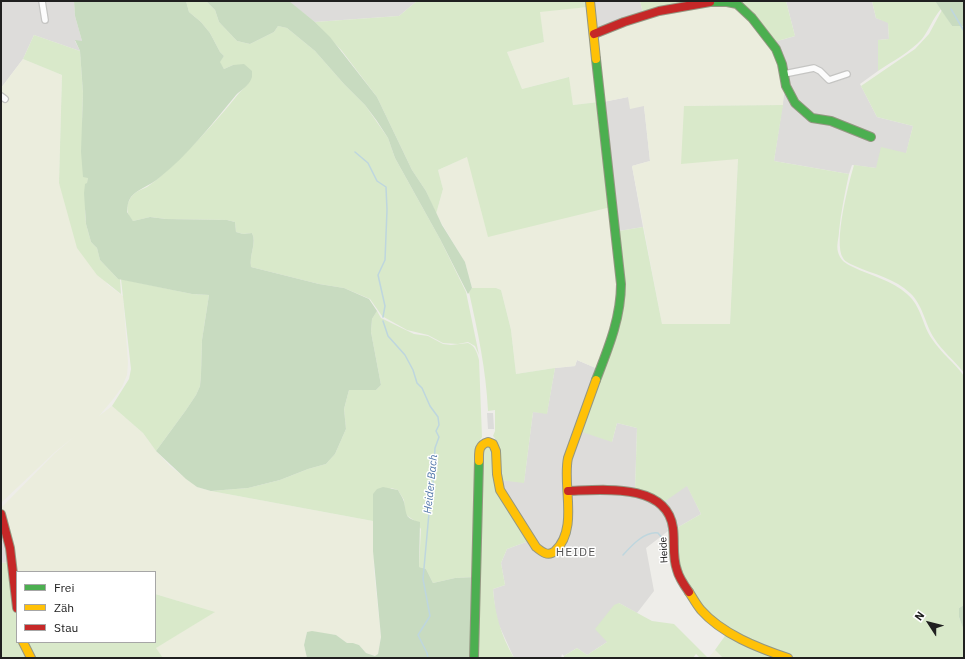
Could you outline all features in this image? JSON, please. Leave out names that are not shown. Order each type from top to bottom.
[{"type":"main road","points":[[474,658],[480,447],[485,442],[492,443],[495,447],[498,485],[505,501],[536,547],[542,553],[549,554],[555,551],[560,545],[568,515],[567,466],[570,452],[614,331],[619,312],[622,291],[620,263],[590,1]]},
{"type":"main road","points":[[594,34],[659,11],[712,2],[737,4],[743,9],[780,55],[786,86],[792,99],[810,117],[831,121],[871,136]]},
{"type":"main road","name":"Heide","points":[[568,492],[635,492],[653,499],[663,506],[670,516],[674,526],[674,554],[676,568],[682,581],[701,610],[717,624],[755,645],[788,658]]},
{"type":"main road","points":[[1,514],[10,546],[16,599]]},
{"type":"main road","points":[[24,643],[31,658]]},
{"type":"street","points":[[42,1],[45,20]]},
{"type":"street","points":[[784,74],[816,68],[829,80],[847,74]]},
{"type":"shaded area","points":[[1,1],[74,1],[75,16],[82,41],[75,41],[80,51],[34,35],[23,59],[1,88]]},
{"type":"shaded area","points":[[288,1],[417,1],[399,16],[315,22]]},
{"type":"shaded area","points":[[593,1],[640,1],[643,13],[597,30]]},
{"type":"shaded area","points":[[786,1],[872,1],[876,18],[888,22],[889,39],[878,40],[878,71],[860,84],[877,117],[913,126],[906,154],[876,168],[852,165],[849,174],[774,161],[784,95],[789,87],[774,42],[795,36]]},
{"type":"shaded area","points":[[628,97],[644,106],[650,161],[632,166],[643,227],[619,231],[603,102]]},
{"type":"shaded area","points":[[577,360],[598,369],[612,442],[617,423],[637,428],[635,491],[687,485],[701,514],[675,529],[672,528],[646,548],[654,591],[637,613],[619,603],[607,642],[587,655],[577,648],[564,656],[562,654],[561,658],[514,658],[498,623],[493,589],[505,585],[501,563],[507,549],[526,542],[516,512],[499,480],[524,482],[533,412],[547,413],[555,368],[575,366]]},
{"type":"shaded area","points":[[487,413],[493,413],[494,429],[488,429]]},
{"type":"shaded area","points":[[7,539],[11,562],[1,563],[1,540]]},
{"type":"green space","points":[[74,1],[186,1],[189,12],[201,22],[210,33],[220,52],[224,56],[220,62],[224,69],[233,65],[244,64],[252,71],[252,77],[249,82],[190,149],[159,178],[133,194],[129,200],[127,212],[133,221],[150,217],[166,219],[227,220],[235,222],[236,232],[243,234],[252,233],[254,241],[251,267],[319,284],[344,288],[369,299],[377,311],[372,319],[371,332],[381,385],[376,390],[349,390],[344,409],[346,429],[335,454],[326,464],[280,480],[248,488],[211,491],[197,487],[186,479],[156,451],[186,410],[200,386],[202,340],[209,295],[192,294],[118,279],[100,260],[97,248],[91,242],[86,224],[84,193],[85,184],[87,183],[88,178],[83,177],[81,152],[83,93],[80,51],[75,40],[82,41],[75,16]]},
{"type":"green space","points":[[186,1],[206,1],[215,10],[219,22],[237,41],[250,44],[274,32],[278,26],[287,28],[315,51],[365,105],[388,138],[395,158],[440,239],[466,292],[479,355],[475,346],[468,342],[458,344],[443,343],[428,335],[407,330],[382,316],[370,299],[344,288],[319,284],[251,267],[254,241],[252,233],[243,234],[236,232],[235,222],[227,220],[166,219],[150,217],[133,221],[127,209],[128,203],[132,196],[147,187],[171,167],[206,132],[248,84],[233,65],[224,69],[219,62],[224,56],[220,52],[210,33],[201,22],[189,12]]},
{"type":"green space","points":[[206,1],[289,1],[315,22],[330,37],[377,97],[412,170],[426,191],[442,225],[465,262],[472,288],[468,294],[440,239],[395,158],[388,138],[365,105],[315,51],[287,28],[278,26],[274,32],[250,44],[237,41],[219,22],[215,10]]},
{"type":"green space","points":[[417,1],[587,1],[588,7],[540,12],[544,42],[507,52],[522,89],[569,77],[573,105],[599,102],[611,207],[488,237],[467,157],[438,170],[443,189],[436,214],[426,191],[412,170],[377,97],[342,51],[315,22],[399,16]]},
{"type":"green space","points":[[640,1],[711,1],[643,13]]},
{"type":"green space","points":[[732,1],[786,1],[795,36],[774,42]]},
{"type":"green space","points":[[872,1],[935,1],[941,9],[922,39],[917,44],[878,71],[878,40],[889,39],[888,23],[876,18]]},
{"type":"green space","points":[[935,1],[964,1],[964,26],[952,26]]},
{"type":"green space","points":[[720,4],[740,8],[774,47],[784,85],[783,105],[684,106],[738,159],[730,324],[662,324],[632,166],[650,161],[644,106],[630,109],[628,97],[603,102],[598,37],[644,17]]},
{"type":"green space","points":[[588,7],[599,102],[573,105],[568,77],[522,89],[507,52],[544,42],[539,11]]},
{"type":"green space","points":[[942,10],[952,26],[964,26],[964,373],[934,338],[918,303],[910,293],[891,280],[847,262],[843,258],[840,250],[843,212],[854,165],[876,168],[881,147],[906,153],[913,126],[877,117],[861,86],[915,49],[929,34]]},
{"type":"green space","points":[[34,35],[80,51],[83,93],[82,122],[88,178],[85,211],[86,224],[91,242],[97,248],[100,260],[118,279],[120,279],[121,294],[97,275],[77,248],[59,183],[62,75],[23,59]]},
{"type":"green space","points":[[23,59],[62,75],[59,183],[107,284],[123,296],[128,363],[127,375],[122,387],[99,416],[112,406],[143,433],[156,451],[170,466],[197,487],[211,491],[373,521],[374,570],[381,637],[378,654],[376,656],[366,653],[359,645],[347,643],[336,635],[307,632],[304,645],[307,658],[163,658],[155,648],[214,612],[156,594],[156,571],[17,571],[1,508],[55,453],[75,436],[55,452],[1,503],[1,88]]},
{"type":"green space","points":[[783,105],[774,161],[849,174],[837,244],[840,257],[848,265],[895,285],[907,294],[919,310],[932,339],[964,376],[964,605],[959,608],[959,617],[964,631],[964,658],[792,658],[756,645],[706,614],[680,574],[675,529],[701,514],[687,486],[661,504],[635,491],[637,428],[617,423],[612,442],[579,431],[618,325],[619,231],[643,227],[662,324],[730,324],[738,159],[681,164],[684,106]]},
{"type":"green space","points":[[467,157],[611,207],[618,264],[617,312],[598,369],[577,360],[575,366],[516,374],[511,330],[501,290],[496,288],[472,288],[465,262],[436,214],[443,189],[438,170]]},
{"type":"green space","points":[[121,279],[192,294],[209,295],[202,340],[200,386],[186,410],[156,451],[143,433],[112,406],[129,379],[131,369]]},
{"type":"green space","points":[[472,288],[496,288],[501,290],[511,330],[516,374],[555,368],[547,414],[533,412],[524,483],[499,480],[498,450],[496,439],[493,436],[495,431],[495,410],[488,411],[483,366],[469,292]]},
{"type":"green space","points":[[377,311],[381,318],[414,334],[428,336],[443,344],[451,345],[468,343],[474,348],[477,354],[479,360],[482,437],[476,447],[474,577],[455,578],[433,583],[426,569],[419,567],[421,529],[415,521],[405,514],[404,500],[398,490],[391,488],[374,508],[373,521],[211,491],[248,488],[280,480],[326,464],[335,454],[346,429],[344,409],[349,390],[376,390],[381,385],[371,332],[372,319]]},
{"type":"green space","points":[[487,446],[492,449],[493,453],[495,478],[525,535],[526,542],[507,549],[501,563],[505,585],[493,589],[499,625],[514,658],[474,658],[481,454]]},
{"type":"green space","points":[[383,487],[398,490],[404,500],[407,515],[411,519],[420,522],[419,567],[426,569],[433,583],[455,578],[475,577],[474,658],[307,658],[304,645],[307,632],[312,631],[336,635],[347,643],[359,645],[366,653],[375,656],[378,654],[381,637],[373,551],[373,494],[377,489]]},
{"type":"green space","points":[[11,562],[16,596],[16,643],[24,643],[32,658],[1,658],[1,563]]},
{"type":"green space","points":[[156,594],[215,612],[156,648],[163,658],[33,658],[26,643],[156,643]]},
{"type":"green space","points":[[619,603],[652,621],[674,624],[708,658],[700,658],[696,654],[693,658],[564,658],[564,656],[577,648],[587,655],[607,642],[595,629],[614,605]]},
{"type":"green space","points":[[964,605],[964,631],[959,617],[959,608]]},
{"type":"green space","points":[[727,633],[775,655],[772,658],[723,658],[715,650]]},
{"type":"green space","points":[[715,650],[723,658],[708,658]]},
{"type":"waterway","points":[[951,9],[964,31]]},
{"type":"waterway","name":"Heider Bach","points":[[355,152],[368,163],[377,181],[386,187],[387,210],[385,260],[378,275],[385,306],[383,317]]},
{"type":"waterway","name":"Heider Bach","points":[[383,321],[388,336],[405,355],[413,370],[417,383],[422,388],[430,406],[438,417],[439,425],[436,431],[439,437],[435,448],[433,484],[429,490],[429,513],[423,579],[430,616],[418,635],[428,658]]},
{"type":"waterway","points":[[623,555],[630,547],[648,534],[658,533],[662,538]]},
{"type":"traffic: fast","points":[[710,2],[727,2],[737,4],[752,18],[776,49],[782,64],[786,86],[795,103],[812,118],[831,121],[871,137]]},
{"type":"traffic: fast","points":[[596,59],[621,284],[619,309],[616,321],[596,380]]},
{"type":"traffic: fast","points":[[474,658],[479,461]]},
{"type":"traffic: slow","points":[[590,1],[596,59]]},
{"type":"traffic: slow","points":[[479,461],[480,449],[482,445],[488,442],[493,444],[496,451],[497,474],[500,490],[536,547],[547,554],[555,551],[562,542],[568,519],[568,458],[596,380]]},
{"type":"traffic: slow","points":[[689,592],[701,610],[719,626],[753,645],[788,658]]},
{"type":"traffic: slow","points":[[24,643],[31,658]]},
{"type":"traffic: jam","points":[[594,34],[624,22],[659,11],[710,2]]},
{"type":"traffic: jam","points":[[568,491],[614,490],[631,492],[646,496],[659,503],[668,513],[673,528],[675,565],[680,579],[689,592]]},
{"type":"traffic: jam","points":[[1,514],[10,548],[16,599]]},
{"type":"district","name":"HEIDE","points":[[576,553]]}]
